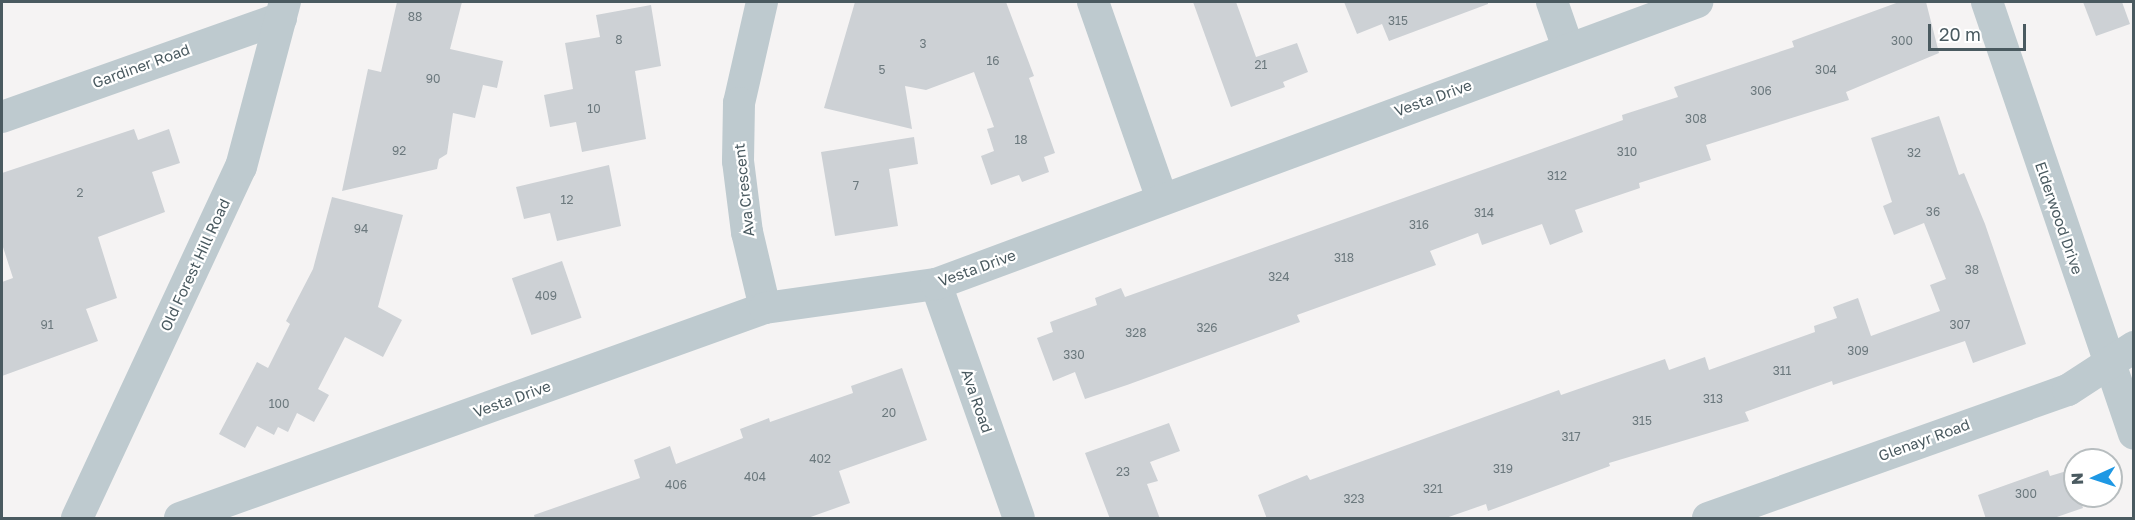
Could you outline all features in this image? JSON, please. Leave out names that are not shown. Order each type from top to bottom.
[{"type":"street","name":"Ava Crescent","points":[[762,2],[739,104],[738,161],[747,232],[765,308]]},
{"type":"street","points":[[1093,2],[1162,199]]},
{"type":"street","points":[[1552,2],[1568,48]]},
{"type":"street","name":"Vesta Drive","points":[[180,519],[765,308],[936,284],[1696,2]]},
{"type":"street","name":"Elderwood Drive","points":[[1987,2],[2121,355],[2133,434]]},
{"type":"street","name":"Gardiner Road","points":[[2,117],[283,10]]},
{"type":"street","name":"Old Forest Hill Road","points":[[88,515],[241,167],[283,10]]},
{"type":"street","name":"Ava Road","points":[[936,284],[1018,519]]},
{"type":"street","name":"Glenayr Road","points":[[1708,519],[2068,390],[2121,355]]},
{"type":"building","points":[[397,2],[462,2],[450,49],[503,61],[497,88],[483,85],[475,118],[453,113],[447,154],[439,159],[437,169],[342,191],[368,69],[381,72]]},
{"type":"building","points":[[855,2],[1006,2],[1034,76],[1029,78],[1055,153],[1044,157],[1049,172],[1022,182],[1019,175],[991,185],[981,156],[994,151],[987,129],[994,127],[974,72],[926,90],[905,86],[912,129],[824,108]]},
{"type":"building","points":[[1193,2],[1236,2],[1256,57],[1297,43],[1308,72],[1283,82],[1285,87],[1231,107]]},
{"type":"building","points":[[1344,2],[1488,2],[1488,4],[1389,41],[1382,24],[1357,34]]},
{"type":"building","points":[[1899,2],[1926,2],[1939,53],[1846,92],[1849,100],[1706,145],[1711,160],[1639,183],[1640,188],[1575,210],[1583,232],[1550,245],[1542,224],[1482,245],[1478,233],[1430,251],[1436,265],[1297,315],[1300,322],[1127,385],[1085,399],[1075,372],[1053,381],[1037,338],[1053,332],[1050,322],[1097,305],[1095,298],[1121,288],[1125,297],[1623,120],[1622,115],[1678,97],[1674,87],[1794,47],[1792,41]]},
{"type":"building","points":[[2083,2],[2122,2],[2130,24],[2096,36]]},
{"type":"building","points":[[651,5],[661,66],[635,71],[646,139],[582,152],[576,122],[550,127],[544,95],[573,89],[565,43],[600,37],[596,15]]},
{"type":"building","points":[[1939,116],[1959,175],[1964,173],[1985,224],[2026,344],[1973,363],[1965,341],[1833,385],[1832,381],[1745,412],[1749,421],[1609,463],[1610,466],[1488,511],[1486,504],[1443,519],[1267,519],[1258,495],[1307,475],[1310,480],[1559,390],[1561,395],[1665,359],[1669,370],[1705,357],[1709,370],[1815,332],[1814,326],[1837,318],[1833,307],[1858,298],[1871,336],[1940,311],[1930,285],[1946,279],[1924,223],[1894,235],[1883,206],[1892,202],[1871,138]]},
{"type":"building","points":[[134,129],[138,140],[169,129],[180,163],[152,172],[165,212],[98,237],[117,298],[86,309],[98,341],[2,376],[2,282],[13,278],[2,244],[2,173]]},
{"type":"building","points":[[914,137],[918,164],[889,169],[898,226],[835,236],[821,152]]},
{"type":"building","points":[[609,165],[621,226],[557,241],[550,213],[524,219],[516,187]]},
{"type":"building","points":[[332,197],[403,215],[378,307],[402,320],[383,357],[345,337],[318,389],[329,395],[314,422],[297,413],[288,432],[278,427],[274,435],[257,426],[245,448],[219,434],[257,362],[268,368],[290,324],[286,321],[313,269]]},
{"type":"building","points":[[562,261],[582,318],[531,335],[512,278]]},
{"type":"building","points":[[902,368],[927,440],[839,471],[850,503],[805,519],[535,519],[534,515],[640,478],[634,460],[670,446],[676,464],[743,438],[740,429],[769,418],[770,422],[853,393],[851,386]]},
{"type":"building","points":[[1169,423],[1180,451],[1150,462],[1158,481],[1147,484],[1160,519],[1110,519],[1085,453]]},
{"type":"building","points":[[2048,470],[2050,476],[2063,472],[2063,508],[2083,508],[2051,519],[1986,519],[1978,495]]}]
